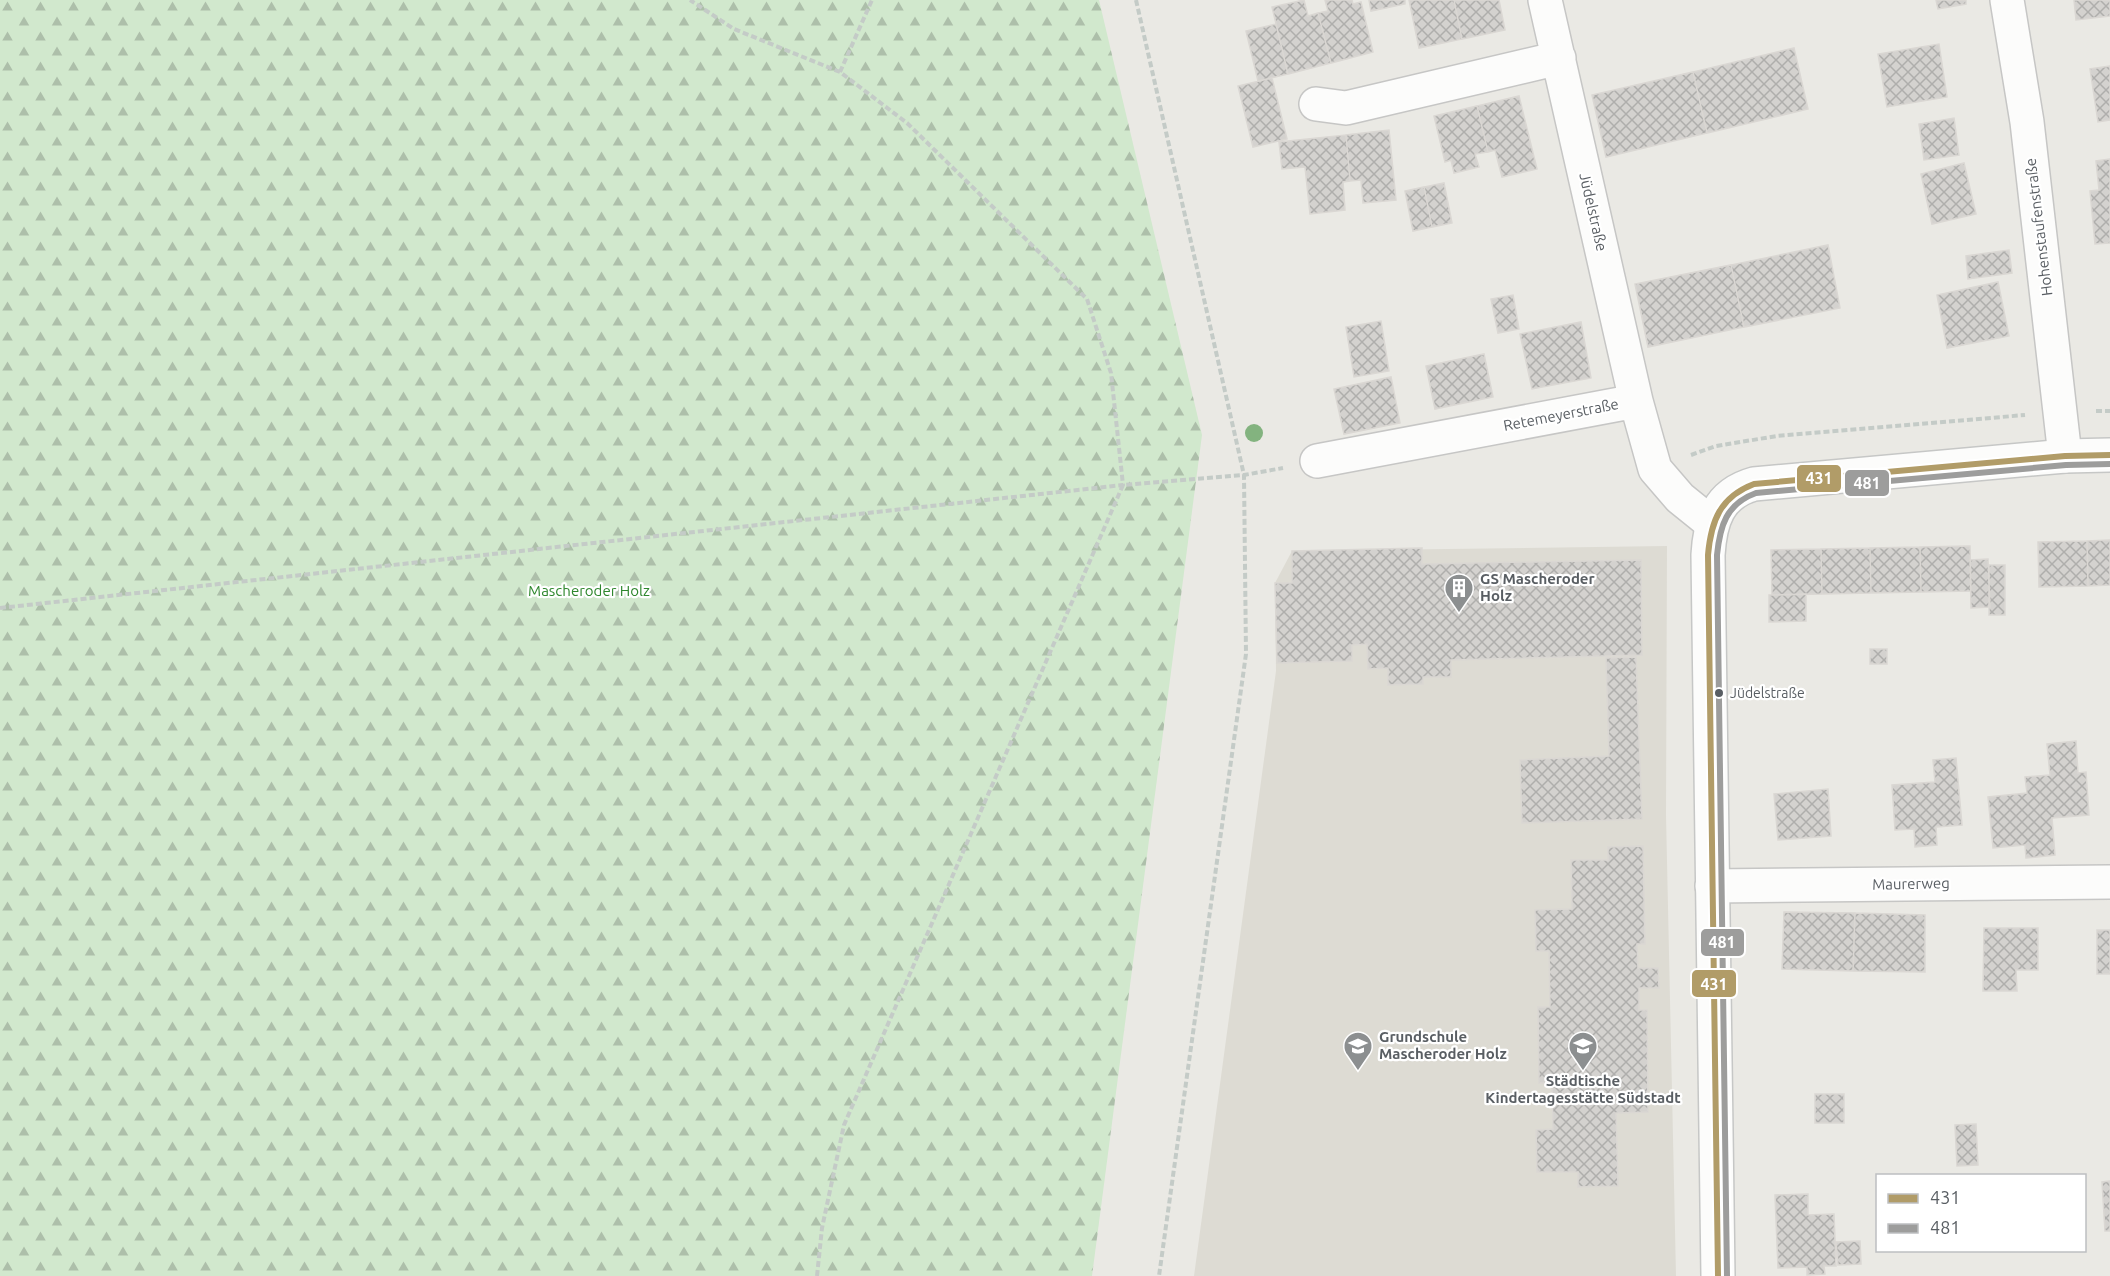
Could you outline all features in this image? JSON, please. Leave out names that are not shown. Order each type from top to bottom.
[{"type":"street","name":"Jüdelstraße","points":[[1545,0],[1636,401]]},
{"type":"street","name":"Hohenstaufenstraße","points":[[2007,0],[2027,122],[2065,456]]},
{"type":"street","points":[[1316,104],[1346,108],[1558,58]]},
{"type":"street","name":"Retemeyerstraße","points":[[1317,461],[1636,401],[1654,469],[1680,498],[1711,523]]},
{"type":"street","points":[[1718,1276],[1708,555],[1711,523],[1719,505],[1740,488],[1754,484],[2065,456],[2110,455]]},
{"type":"street","name":"Maurerweg","points":[[1712,886],[2110,882]]},
{"type":"path","points":[[690,0],[734,29],[840,72],[907,123],[1087,299],[1111,373],[1123,485],[844,1125],[822,1228],[817,1276]]},
{"type":"path","points":[[840,72],[872,0]]},
{"type":"path","points":[[1136,0],[1244,475],[1246,654],[1159,1276]]},
{"type":"path","points":[[1654,469],[1716,446],[1777,436],[2060,412],[2110,411]]},
{"type":"path","points":[[0,608],[1123,485],[1244,475]]},
{"type":"shaded area","name":"Grundschule Mascheroder Holz","points":[[1667,546],[1666,815],[1676,1276],[1194,1276],[1276,671],[1275,583],[1292,551]]},
{"type":"green space","name":"Mascheroder Holz","points":[[0,0],[1099,0],[1202,435],[1092,1276],[0,1276]]},
{"type":"building","points":[[1304,0],[1308,16],[1318,13],[1331,63],[1288,74],[1272,7]]},
{"type":"building","points":[[1325,0],[1352,0],[1353,4],[1361,2],[1373,52],[1331,63],[1318,13],[1328,11]]},
{"type":"building","points":[[1369,0],[1405,0],[1405,4],[1371,11]]},
{"type":"building","points":[[1409,0],[1454,0],[1462,39],[1419,48]]},
{"type":"building","points":[[1454,0],[1499,0],[1505,30],[1462,39]]},
{"type":"building","points":[[1936,0],[1966,0],[1966,4],[1938,9]]},
{"type":"building","points":[[2074,0],[2110,0],[2110,16],[2076,20]]},
{"type":"building","points":[[1276,24],[1288,74],[1258,81],[1246,31]]},
{"type":"building","points":[[1939,44],[1947,97],[1887,107],[1878,54]]},
{"type":"building","points":[[1794,48],[1808,109],[1707,133],[1693,72]]},
{"type":"building","points":[[2110,66],[2110,120],[2098,122],[2090,69]]},
{"type":"building","points":[[1693,72],[1707,133],[1606,157],[1592,95]]},
{"type":"building","points":[[1272,78],[1287,139],[1253,147],[1238,86]]},
{"type":"building","points":[[1519,96],[1537,169],[1502,177],[1495,150],[1488,152],[1477,106]]},
{"type":"building","points":[[1477,106],[1488,152],[1475,154],[1479,167],[1454,173],[1451,160],[1445,162],[1434,116]]},
{"type":"building","points":[[1954,118],[1959,155],[1924,160],[1919,124]]},
{"type":"building","points":[[1389,130],[1396,200],[1363,203],[1361,180],[1350,181],[1346,135]]},
{"type":"building","points":[[1346,135],[1350,181],[1343,182],[1345,210],[1310,214],[1305,167],[1282,169],[1279,142]]},
{"type":"building","points":[[2110,159],[2110,243],[2095,244],[2090,191],[2099,190],[2096,161]]},
{"type":"building","points":[[1964,163],[1976,214],[1932,224],[1921,174]]},
{"type":"building","points":[[1444,183],[1452,223],[1432,227],[1424,187]]},
{"type":"building","points":[[1424,187],[1432,227],[1413,231],[1405,191]]},
{"type":"building","points":[[1828,245],[1840,308],[1744,327],[1731,265]]},
{"type":"building","points":[[2009,250],[2012,273],[1968,279],[1966,256]]},
{"type":"building","points":[[1731,265],[1744,327],[1648,347],[1635,284]]},
{"type":"building","points":[[1998,282],[2009,336],[1947,348],[1937,295]]},
{"type":"building","points":[[1513,295],[1519,329],[1498,333],[1491,299]]},
{"type":"building","points":[[1381,321],[1389,371],[1354,377],[1346,327]]},
{"type":"building","points":[[1581,322],[1591,378],[1532,389],[1520,334]]},
{"type":"building","points":[[1484,354],[1493,397],[1435,409],[1426,366]]},
{"type":"building","points":[[1391,377],[1400,423],[1344,434],[1334,389]]},
{"type":"building","points":[[2110,540],[2110,585],[2088,586],[2087,541]]},
{"type":"building","points":[[2087,541],[2088,586],[2039,587],[2038,542]]},
{"type":"building","points":[[1970,546],[1971,591],[1921,592],[1920,547]]},
{"type":"building","points":[[1920,547],[1921,592],[1871,593],[1870,548]]},
{"type":"building","name":"GS Mascheroder Holz","points":[[1422,548],[1422,564],[1641,560],[1642,655],[1451,660],[1451,677],[1423,677],[1423,684],[1388,685],[1388,668],[1368,669],[1367,644],[1352,645],[1352,661],[1277,663],[1275,583],[1292,583],[1292,551]]},
{"type":"building","points":[[1870,548],[1871,593],[1822,594],[1821,549]]},
{"type":"building","points":[[1821,549],[1822,594],[1772,595],[1771,550]]},
{"type":"building","points":[[1988,559],[1990,607],[1971,608],[1970,560]]},
{"type":"building","points":[[1989,565],[2005,565],[2005,615],[1989,615]]},
{"type":"building","points":[[1806,594],[1806,621],[1769,622],[1769,595]]},
{"type":"building","points":[[1870,649],[1887,649],[1887,664],[1870,664]]},
{"type":"building","points":[[1636,657],[1642,819],[1522,823],[1520,760],[1609,756],[1606,658]]},
{"type":"building","points":[[2076,741],[2078,773],[2086,772],[2089,815],[2052,818],[2055,855],[2026,858],[2025,845],[1993,848],[1988,797],[2027,793],[2025,777],[2050,775],[2047,744]]},
{"type":"building","points":[[1956,758],[1962,825],[1936,827],[1937,845],[1915,847],[1914,829],[1895,830],[1892,785],[1935,782],[1933,760]]},
{"type":"building","points":[[1828,789],[1831,836],[1778,840],[1774,794]]},
{"type":"building","points":[[1643,846],[1645,944],[1637,944],[1638,968],[1658,968],[1659,988],[1639,988],[1639,1010],[1647,1010],[1648,1112],[1616,1113],[1618,1186],[1578,1187],[1578,1172],[1537,1172],[1536,1130],[1553,1129],[1552,1083],[1539,1083],[1538,1007],[1550,1007],[1549,951],[1536,951],[1535,910],[1572,909],[1571,860],[1608,860],[1608,847]]},
{"type":"building","points":[[1784,912],[1855,913],[1853,971],[1782,969]]},
{"type":"building","points":[[1855,913],[1925,915],[1925,972],[1853,971]]},
{"type":"building","points":[[1984,928],[2038,928],[2038,970],[2016,970],[2017,991],[1983,991]]},
{"type":"building","points":[[2097,930],[2110,930],[2110,974],[2097,974]]},
{"type":"building","points":[[1815,1094],[1844,1094],[1844,1123],[1815,1123]]},
{"type":"building","points":[[1976,1124],[1978,1165],[1957,1166],[1955,1125]]},
{"type":"building","points":[[2110,1181],[2110,1231],[2105,1231],[2102,1182]]},
{"type":"building","points":[[1808,1194],[1808,1215],[1834,1214],[1836,1266],[1824,1266],[1825,1274],[1807,1275],[1807,1267],[1778,1268],[1775,1195]]},
{"type":"building","points":[[1860,1241],[1861,1264],[1838,1265],[1836,1242]]},
{"type":"transit line","name":"431","points":[[1718,1276],[1708,555],[1712,531],[1719,512],[1733,496],[1754,484],[2065,456],[2110,455]]},
{"type":"transit line","name":"481","points":[[1727,1276],[1717,555],[1726,517],[1738,503],[1756,493],[2066,465],[2110,464]]},
{"type":"place","name":"GS Mascheroder Holz","points":[[1459,614]]},
{"type":"place","name":"Jüdelstraße","points":[[1719,693]]},
{"type":"place","name":"Grundschule Mascheroder Holz","points":[[1358,1072]]},
{"type":"place","name":"Städtische Kindertagesstätte Südstadt","points":[[1583,1072]]}]
